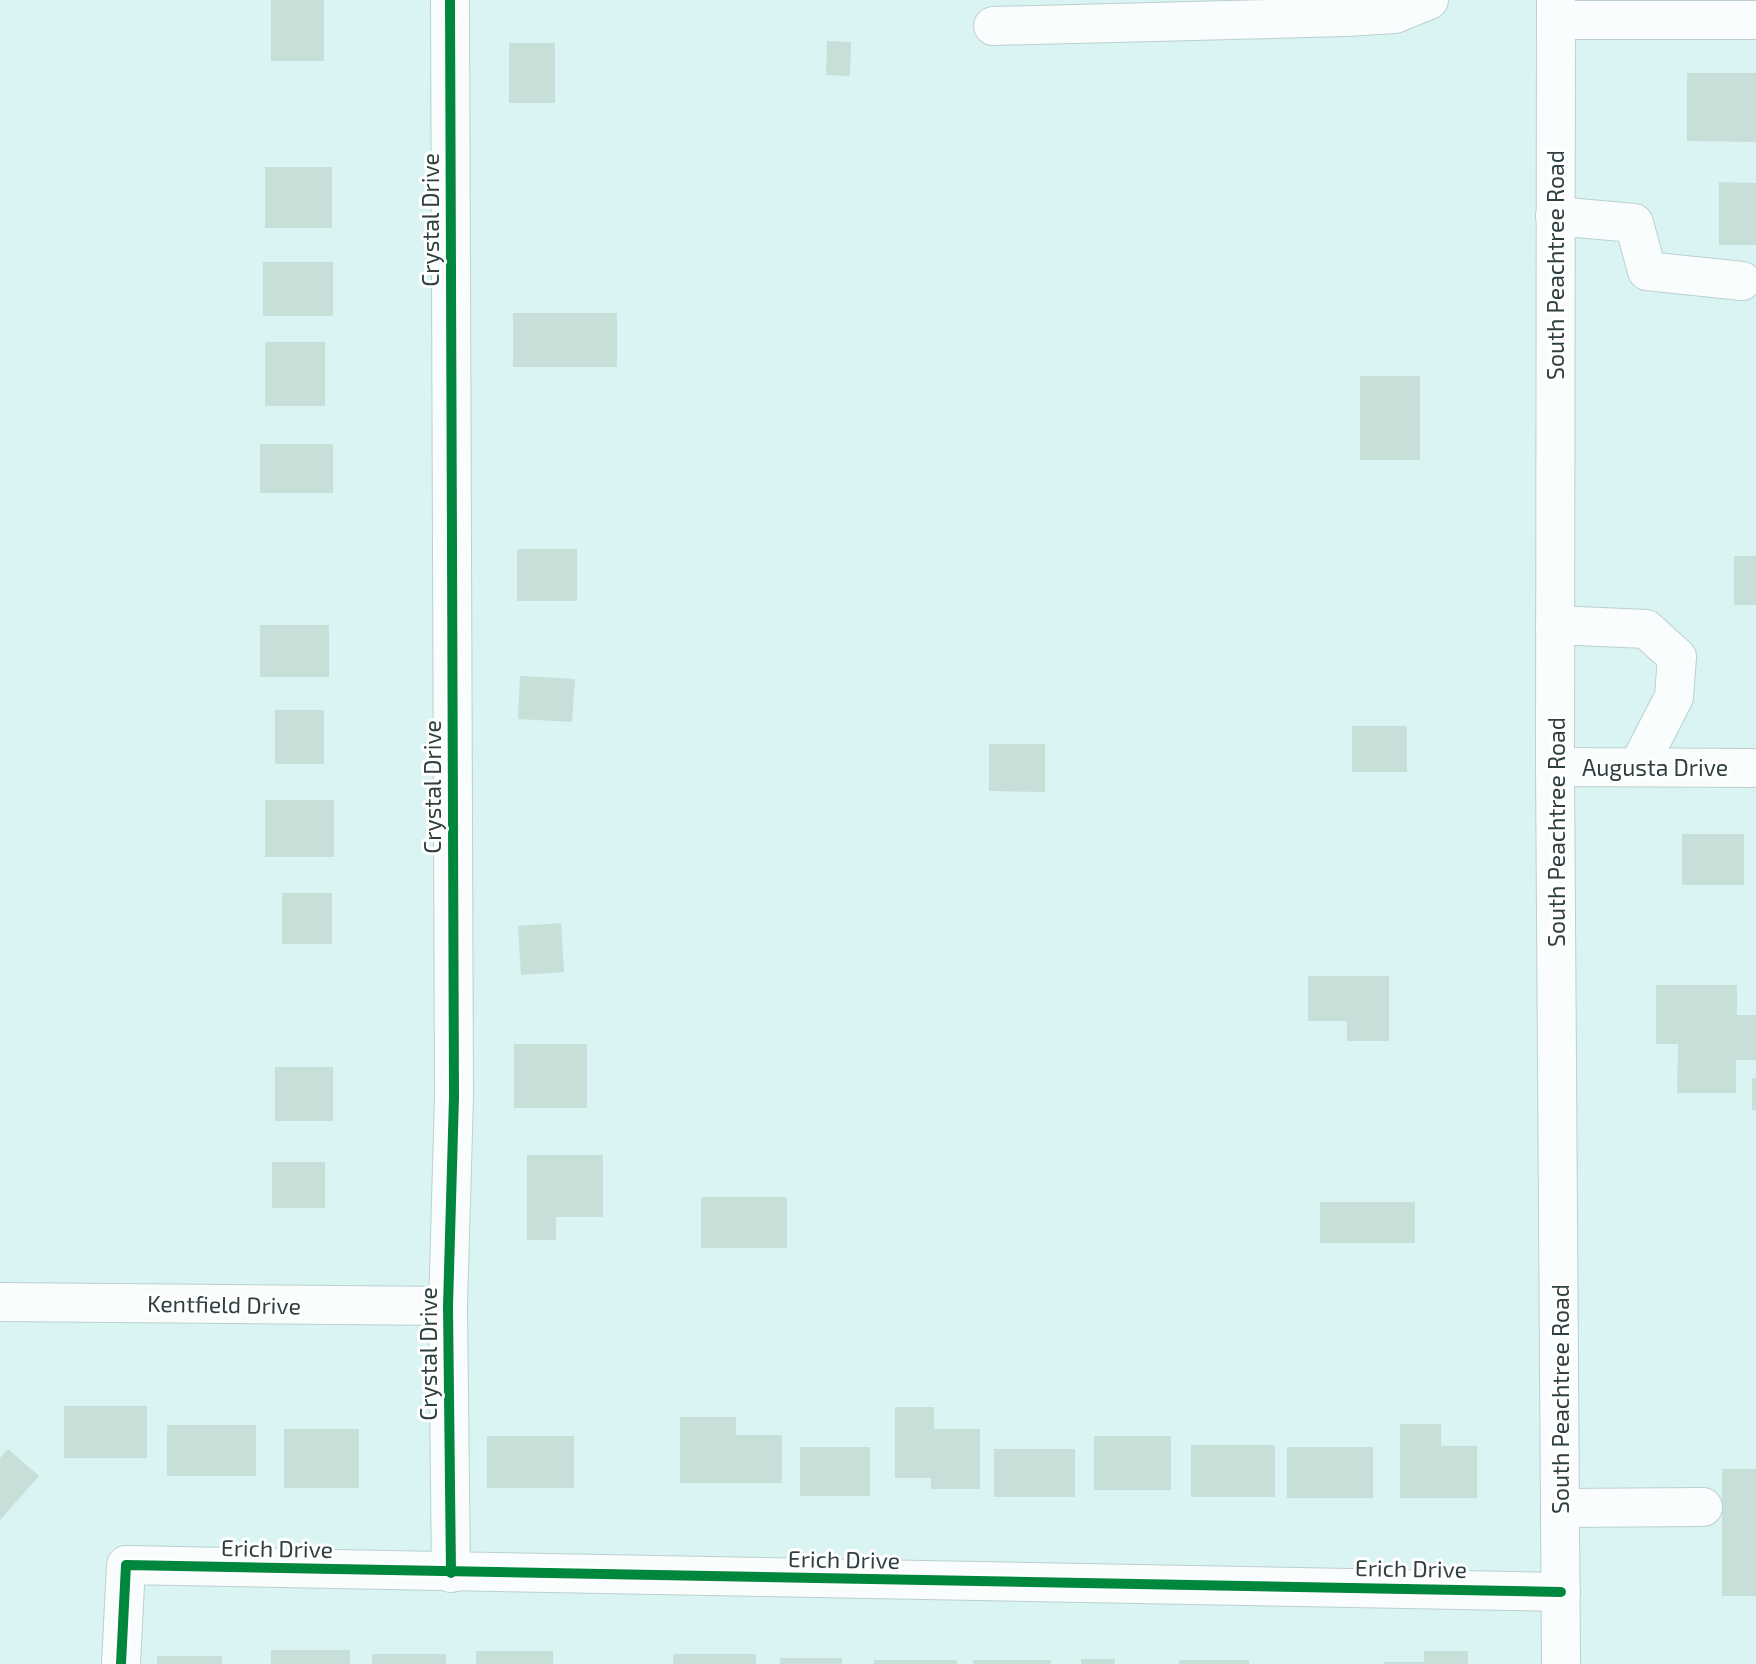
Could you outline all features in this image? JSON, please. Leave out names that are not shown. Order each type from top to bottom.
[{"type":"street","name":"Crystal Drive","points":[[450,0],[454,1097],[449,1306],[451,1573]]},
{"type":"street","points":[[993,26],[1395,14],[1429,0]]},
{"type":"street","points":[[1556,10],[1756,20]]},
{"type":"street","name":"South Peachtree Road","points":[[1556,10],[1555,767],[1561,1664]]},
{"type":"street","points":[[1555,216],[1634,223],[1647,271],[1742,281]]},
{"type":"street","points":[[1555,625],[1646,629],[1676,657],[1674,696],[1638,767]]},
{"type":"street","name":"Augusta Drive","points":[[1555,767],[1756,768]]},
{"type":"street","name":"Kentfield Drive","points":[[0,1301],[449,1306]]},
{"type":"street","points":[[1560,1508],[1703,1507]]},
{"type":"street","name":"Erich Drive","points":[[121,1664],[126,1565],[1561,1592]]},
{"type":"building","points":[[271,0],[324,0],[324,61],[271,61]]},
{"type":"building","points":[[827,41],[851,42],[850,76],[826,75]]},
{"type":"building","points":[[509,43],[555,43],[555,103],[509,103]]},
{"type":"building","points":[[1687,73],[1756,73],[1756,142],[1687,141]]},
{"type":"building","points":[[265,167],[332,167],[332,228],[265,228]]},
{"type":"building","points":[[1719,182],[1756,183],[1756,245],[1719,245]]},
{"type":"building","points":[[263,262],[333,262],[333,316],[263,316]]},
{"type":"building","points":[[513,313],[617,313],[617,367],[513,367]]},
{"type":"building","points":[[265,342],[325,342],[325,406],[265,406]]},
{"type":"building","points":[[1360,376],[1420,376],[1420,460],[1360,460]]},
{"type":"building","points":[[260,444],[333,444],[333,493],[260,493]]},
{"type":"building","points":[[517,549],[577,549],[577,601],[517,601]]},
{"type":"building","points":[[1734,556],[1756,556],[1756,605],[1734,605]]},
{"type":"building","points":[[260,625],[329,625],[329,677],[260,677]]},
{"type":"building","points":[[520,676],[575,679],[572,722],[518,719]]},
{"type":"building","points":[[275,710],[324,710],[324,764],[275,764]]},
{"type":"building","points":[[1352,726],[1407,726],[1407,772],[1352,772]]},
{"type":"building","points":[[989,744],[1045,744],[1045,792],[989,791]]},
{"type":"building","points":[[265,800],[334,800],[334,857],[265,857]]},
{"type":"building","points":[[1682,834],[1744,834],[1744,885],[1682,885]]},
{"type":"building","points":[[282,893],[332,893],[332,944],[282,944]]},
{"type":"building","points":[[561,923],[564,972],[521,975],[518,926]]},
{"type":"building","points":[[1308,976],[1389,976],[1389,1041],[1347,1041],[1347,1021],[1308,1021]]},
{"type":"building","points":[[1656,985],[1737,985],[1737,1015],[1756,1015],[1756,1060],[1736,1060],[1736,1093],[1677,1093],[1678,1044],[1656,1044]]},
{"type":"building","points":[[514,1044],[587,1044],[587,1108],[514,1108]]},
{"type":"building","points":[[275,1067],[333,1067],[333,1121],[275,1121]]},
{"type":"building","points":[[1752,1078],[1756,1078],[1756,1110],[1752,1110]]},
{"type":"building","points":[[527,1155],[603,1155],[603,1217],[556,1217],[556,1240],[527,1240]]},
{"type":"building","points":[[272,1162],[325,1162],[325,1208],[272,1208]]},
{"type":"building","points":[[701,1197],[787,1197],[787,1248],[701,1248]]},
{"type":"building","points":[[1320,1202],[1415,1202],[1415,1243],[1320,1243]]},
{"type":"building","points":[[64,1406],[147,1406],[147,1458],[64,1458]]},
{"type":"building","points":[[895,1407],[934,1407],[934,1429],[980,1429],[980,1489],[931,1489],[931,1478],[895,1478]]},
{"type":"building","points":[[680,1417],[736,1417],[736,1435],[782,1435],[782,1483],[680,1483]]},
{"type":"building","points":[[1400,1424],[1441,1424],[1441,1446],[1477,1446],[1477,1498],[1400,1498]]},
{"type":"building","points":[[167,1425],[256,1425],[256,1476],[167,1476]]},
{"type":"building","points":[[284,1429],[359,1429],[359,1488],[284,1488]]},
{"type":"building","points":[[487,1436],[574,1436],[574,1488],[487,1488]]},
{"type":"building","points":[[1094,1436],[1171,1436],[1171,1490],[1094,1490]]},
{"type":"building","points":[[1191,1445],[1275,1445],[1275,1497],[1191,1497]]},
{"type":"building","points":[[800,1447],[870,1447],[870,1496],[800,1496]]},
{"type":"building","points":[[1287,1447],[1373,1447],[1373,1498],[1287,1498]]},
{"type":"building","points":[[8,1449],[39,1476],[0,1520],[0,1458]]},
{"type":"building","points":[[994,1449],[1075,1449],[1075,1497],[994,1497]]},
{"type":"building","points":[[1722,1469],[1756,1469],[1756,1596],[1722,1596]]},
{"type":"building","points":[[271,1650],[350,1650],[350,1664],[271,1664]]},
{"type":"building","points":[[476,1651],[553,1651],[553,1664],[476,1664]]},
{"type":"building","points":[[1424,1651],[1468,1651],[1468,1664],[1384,1664],[1424,1662]]},
{"type":"building","points":[[372,1654],[446,1654],[446,1664],[372,1664]]},
{"type":"building","points":[[673,1654],[756,1654],[756,1664],[673,1664]]},
{"type":"building","points":[[157,1656],[222,1656],[222,1664],[157,1664]]},
{"type":"building","points":[[780,1658],[842,1658],[842,1664],[780,1664]]},
{"type":"building","points":[[1081,1659],[1115,1659],[1115,1664],[1081,1664]]},
{"type":"building","points":[[874,1660],[957,1660],[957,1664],[874,1664]]},
{"type":"building","points":[[973,1660],[1051,1660],[1051,1664],[973,1664]]},
{"type":"building","points":[[1179,1660],[1249,1660],[1249,1664],[1179,1664]]},
{"type":"cycle path","points":[[450,0],[454,1097],[448,1306],[451,1573]]},
{"type":"cycle path","points":[[121,1664],[126,1565],[1561,1592]]}]
